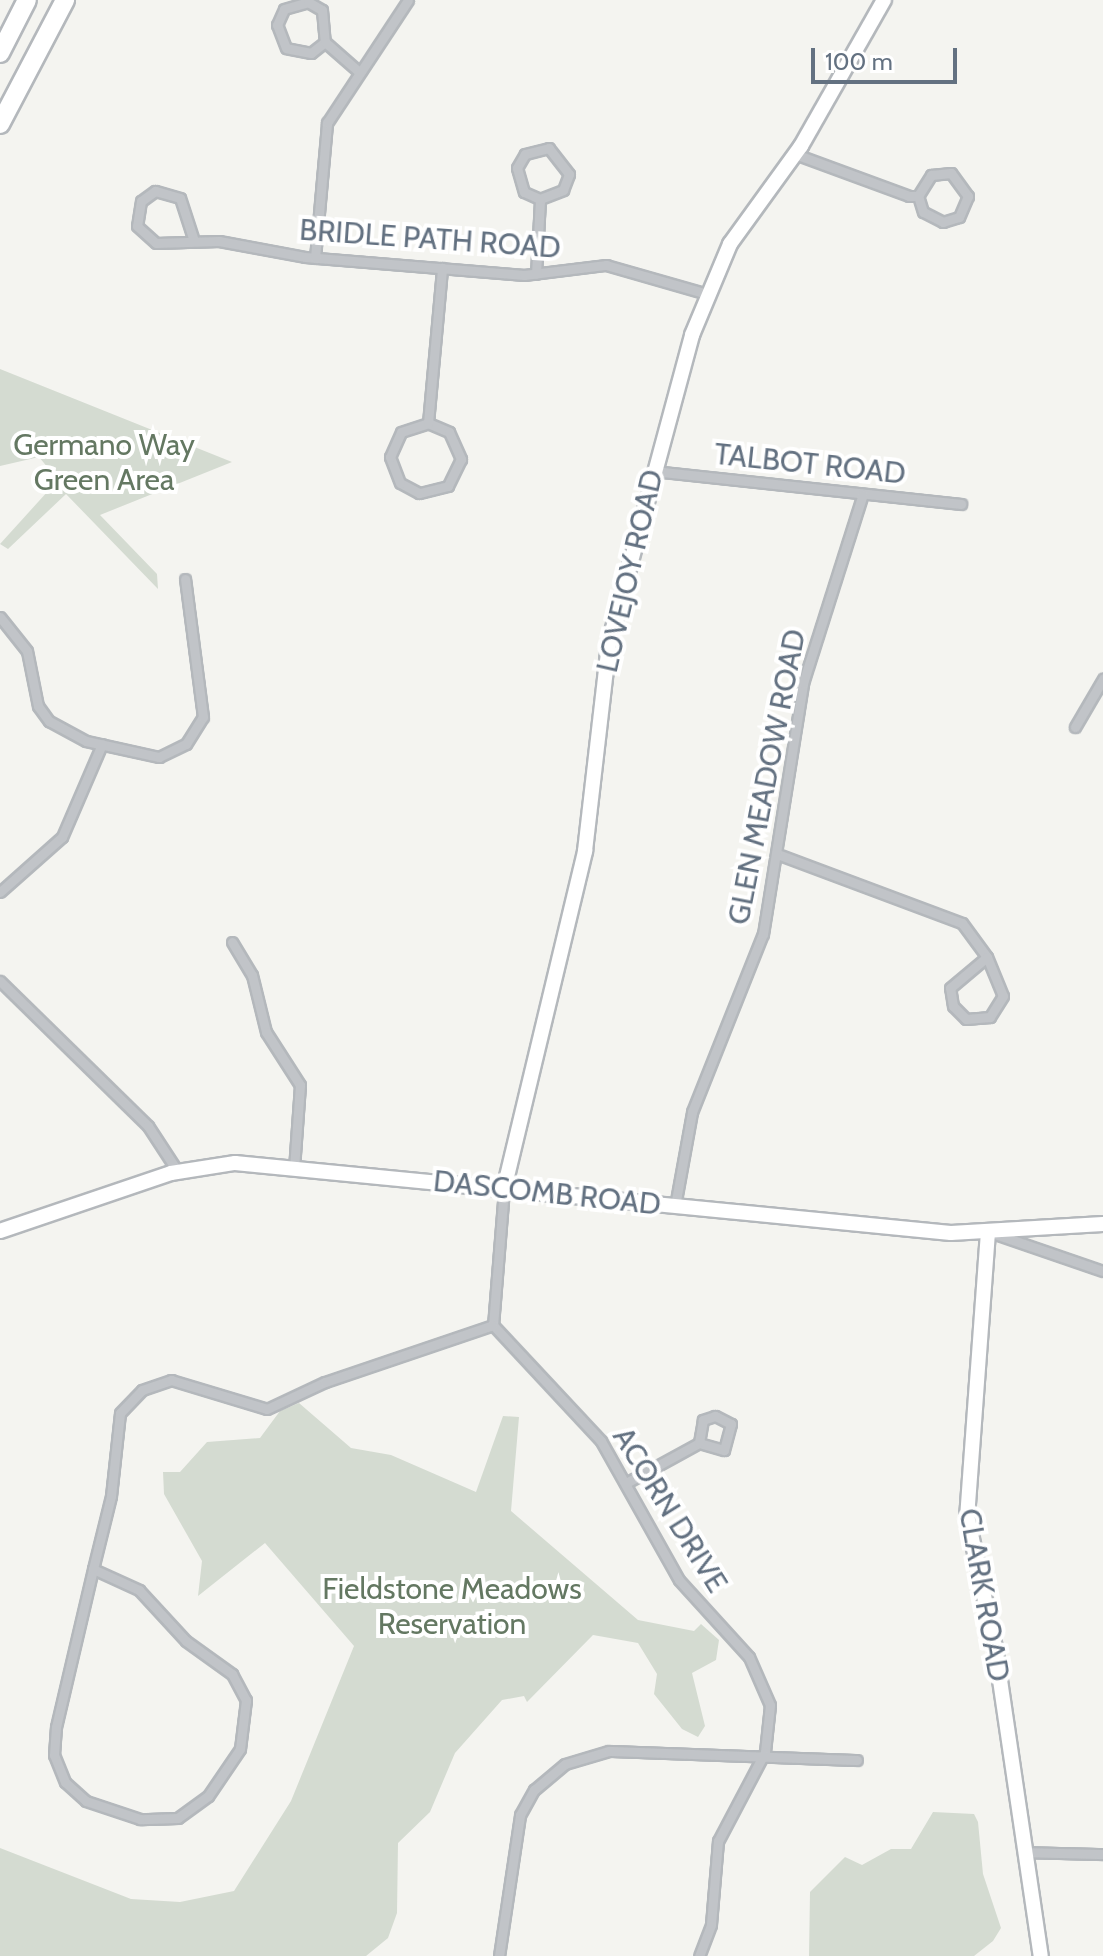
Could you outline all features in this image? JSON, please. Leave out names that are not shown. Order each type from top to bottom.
[{"type":"highway","points":[[0,53],[27,0]]},
{"type":"highway","points":[[0,124],[65,0]]},
{"type":"main road","name":"LOVEJOY ROAD","points":[[504,1189],[585,851],[609,643],[653,471],[707,294],[746,218],[795,154],[884,0]]},
{"type":"main road","name":"DASCOMB ROAD","points":[[0,1231],[178,1172],[235,1163],[675,1206],[988,1232],[1103,1224]]},
{"type":"main road","name":"CLARK ROAD","points":[[988,1232],[967,1515],[1041,1956]]},
{"type":"street","points":[[315,258],[322,140],[357,70],[408,0]]},
{"type":"street","points":[[316,5],[329,26],[325,42],[311,53],[286,48],[277,25],[284,9],[316,5]]},
{"type":"street","points":[[325,42],[357,70]]},
{"type":"street","points":[[549,148],[564,158],[567,182],[556,196],[540,199],[524,192],[517,168],[525,154],[549,148]]},
{"type":"street","points":[[795,154],[918,196]]},
{"type":"street","points":[[941,172],[960,178],[968,196],[959,217],[943,222],[923,212],[918,196],[923,182],[941,172]]},
{"type":"street","name":"BRIDLE PATH ROAD","points":[[194,241],[180,198],[164,190],[141,201],[136,218],[148,239],[194,241],[315,258],[536,274],[606,265],[707,294]]},
{"type":"street","points":[[536,274],[540,199]]},
{"type":"street","points":[[428,423],[442,268]]},
{"type":"street","points":[[428,423],[454,437],[460,467],[441,490],[419,493],[400,483],[390,457],[401,432],[428,423]]},
{"type":"street","name":"TALBOT ROAD","points":[[653,471],[961,504]]},
{"type":"street","name":"GLEN MEADOW ROAD","points":[[675,1206],[692,1112],[763,934],[780,855],[803,683],[863,494]]},
{"type":"street","points":[[0,617],[27,651],[43,714],[64,733],[159,757],[197,731],[203,689],[185,579]]},
{"type":"street","points":[[1075,727],[1103,679]]},
{"type":"street","points":[[0,892],[62,837],[102,744]]},
{"type":"street","points":[[780,855],[949,914],[987,957],[1003,987],[1001,1004],[982,1020],[966,1019],[953,1006],[950,988],[987,957]]},
{"type":"street","points":[[232,942],[252,975],[266,1032],[300,1085],[294,1168]]},
{"type":"street","points":[[0,981],[148,1126],[178,1172]]},
{"type":"street","points":[[93,1569],[139,1590],[243,1691],[248,1720],[240,1749],[208,1796],[178,1818],[150,1821],[95,1806],[71,1789],[57,1765],[54,1736],[112,1486],[113,1432],[142,1390],[192,1381],[267,1409],[325,1382],[493,1325],[504,1189]]},
{"type":"street","points":[[988,1232],[1103,1271]]},
{"type":"street","name":"ACORN DRIVE","points":[[493,1325],[547,1376],[626,1483],[689,1594],[759,1673],[770,1705],[765,1752],[718,1841],[711,1925],[699,1956]]},
{"type":"street","points":[[626,1483],[699,1443],[724,1450],[731,1424],[715,1416],[703,1420],[699,1443]]},
{"type":"street","points":[[499,1956],[515,1827],[526,1801],[553,1772],[609,1751],[765,1752],[857,1760]]},
{"type":"street","points":[[1025,1852],[1103,1854]]},
{"type":"green space","name":"Germano Way Green Area","points":[[0,369],[232,462],[100,515],[157,574],[158,589],[66,494],[8,549],[0,544],[58,480],[39,457],[0,466]]},
{"type":"green space","name":"Fieldstone Meadows Reservation","points":[[299,1403],[351,1448],[391,1455],[476,1492],[503,1416],[519,1417],[511,1511],[638,1620],[694,1631],[701,1624],[719,1640],[716,1660],[692,1673],[705,1726],[698,1737],[682,1729],[654,1694],[657,1674],[638,1643],[593,1635],[527,1702],[524,1696],[502,1700],[455,1753],[430,1812],[398,1843],[397,1913],[388,1938],[366,1956],[0,1956],[0,1848],[131,1899],[180,1902],[234,1891],[291,1801],[354,1646],[265,1543],[198,1596],[202,1561],[164,1494],[163,1472],[180,1472],[207,1442],[260,1438],[280,1411]]},
{"type":"green space","points":[[933,1812],[974,1814],[978,1822],[983,1874],[1001,1928],[993,1941],[974,1956],[809,1956],[810,1892],[845,1857],[862,1865],[891,1849],[911,1849]]}]
